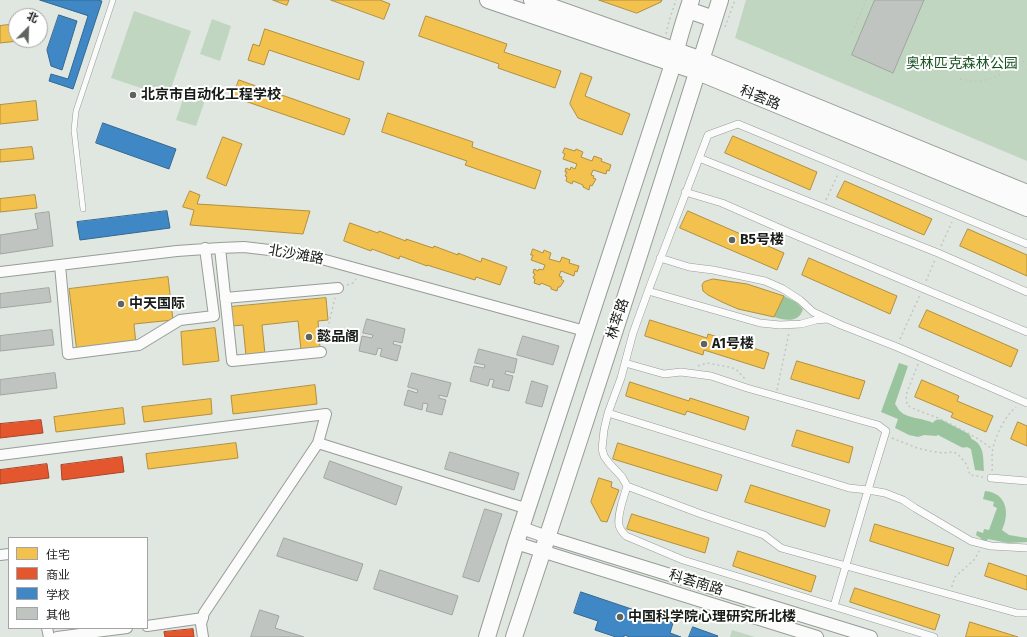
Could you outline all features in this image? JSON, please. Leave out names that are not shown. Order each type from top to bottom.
[{"type":"main road","name":"科荟路","points":[[488,0],[700,66],[1027,193]]},
{"type":"main road","name":"科荟路","points":[[532,0],[674,57]]},
{"type":"main road","name":"林萃路","points":[[514,637],[700,66],[720,0]]},
{"type":"main road","name":"林萃路","points":[[487,637],[585,331],[662,98],[689,5]]},
{"type":"main road","points":[[689,5],[714,19]]},
{"type":"main road","name":"科荟路","points":[[700,66],[1027,208]]},
{"type":"main road","points":[[662,98],[687,106]]},
{"type":"main road","points":[[506,575],[532,583]]},
{"type":"street","points":[[1027,244],[738,124],[708,135],[685,192],[633,333],[625,363],[608,413],[602,449],[604,456],[622,477],[627,486],[701,514],[764,535],[781,548],[1017,614],[1027,613]]},
{"type":"street","points":[[699,158],[938,253],[1027,292]]},
{"type":"street","points":[[685,192],[722,203],[1027,332]]},
{"type":"street","name":"北沙滩路","points":[[0,272],[205,248],[244,247],[286,252],[318,258],[585,331]]},
{"type":"street","points":[[60,265],[68,354],[139,345],[180,320],[214,316],[205,248]]},
{"type":"street","points":[[220,248],[232,361],[321,352]]},
{"type":"street","points":[[660,258],[689,267],[713,270],[765,281],[782,289],[800,300],[813,312],[828,319],[1025,402]]},
{"type":"street","points":[[225,298],[338,288]]},
{"type":"street","points":[[648,291],[760,323],[791,325],[828,319]]},
{"type":"street","points":[[625,363],[664,374],[681,372],[711,376],[878,426],[886,431],[834,606]]},
{"type":"street","points":[[608,413],[850,488],[885,493],[903,500],[972,541],[991,546],[1027,548]]},
{"type":"street","points":[[0,455],[326,414],[318,443],[204,613],[201,624],[203,637]]},
{"type":"street","points":[[318,443],[528,509]]},
{"type":"street","points":[[991,478],[1027,481]]},
{"type":"street","points":[[627,486],[619,516],[621,531],[626,536],[682,560],[934,637]]},
{"type":"street","name":"科荟南路","points":[[519,535],[817,637]]},
{"type":"street","name":"科荟南路","points":[[545,544],[871,637]]},
{"type":"street","points":[[148,626],[203,618]]},
{"type":"street","points":[[57,637],[120,629]]},
{"type":"lane","points":[[83,209],[74,130],[76,111],[113,0]]},
{"type":"path","points":[[852,33],[866,0]]},
{"type":"path","points":[[1023,61],[1027,65]]},
{"type":"path","points":[[960,79],[977,82],[986,80],[998,76],[1007,67]]},
{"type":"path","points":[[823,207],[841,167]]},
{"type":"path","points":[[897,347],[955,214]]},
{"type":"path","points":[[321,352],[338,288],[353,283],[362,271]]},
{"type":"path","points":[[776,396],[791,325]]},
{"type":"path","points":[[921,357],[906,395],[907,405],[967,432],[992,449]]},
{"type":"path","points":[[885,436],[917,448],[930,451],[953,452],[958,454],[967,465],[970,475],[991,478],[993,465],[992,449],[997,436],[1006,418],[1013,409],[1025,402]]},
{"type":"path","points":[[957,597],[952,586],[955,577],[975,558],[982,544]]},
{"type":"green space","name":"奥林匹克森林公园","points":[[746,0],[1027,0],[1027,161],[735,38]]},
{"type":"green space","points":[[134,11],[191,31],[168,97],[111,78]]},
{"type":"green space","points":[[212,19],[231,26],[220,61],[200,54]]},
{"type":"green space","points":[[188,85],[208,92],[196,126],[176,120]]},
{"type":"green space","points":[[732,630],[755,637],[730,637]]},
{"type":"shaded area","points":[[784,296],[796,302],[803,309],[801,314],[795,319],[787,320],[774,317]]},
{"type":"shaded area","points":[[899,363],[908,366],[895,404],[905,415],[930,422],[939,427],[937,436],[924,435],[918,437],[909,435],[895,428],[898,419],[881,412]]},
{"type":"shaded area","points":[[967,437],[977,443],[982,450],[984,471],[975,470],[971,449],[962,443]]},
{"type":"shaded area","points":[[985,491],[998,496],[1005,505],[1006,517],[1002,530],[1009,535],[1027,538],[1027,542],[1008,543],[988,539],[986,542],[976,535],[977,531],[983,533],[984,529],[989,530],[997,508],[993,506],[994,502],[983,499]]},
{"type":"building: 住宅","points":[[273,0],[289,0],[287,5]]},
{"type":"building: 住宅","points":[[331,0],[380,0],[390,4],[384,19]]},
{"type":"building: 住宅","points":[[599,0],[662,0],[661,2],[637,13]]},
{"type":"building: 住宅","points":[[426,16],[507,44],[504,52],[561,71],[555,88],[498,68],[499,64],[419,36]]},
{"type":"building: 住宅","points":[[8,25],[8,42],[0,43],[0,26]]},
{"type":"building: 住宅","points":[[265,29],[364,62],[359,80],[269,50],[264,65],[248,60],[253,44],[259,46]]},
{"type":"building: 住宅","points":[[581,73],[592,77],[585,96],[630,114],[622,135],[578,118],[570,104]]},
{"type":"building: 住宅","points":[[239,80],[350,119],[344,135],[233,97]]},
{"type":"building: 住宅","points":[[36,101],[38,120],[0,124],[0,105]]},
{"type":"building: 住宅","points":[[388,113],[473,142],[472,147],[541,171],[535,189],[465,165],[467,161],[382,132]]},
{"type":"building: 住宅","points":[[733,136],[817,172],[810,190],[725,153]]},
{"type":"building: 住宅","points":[[223,137],[242,144],[226,186],[207,178]]},
{"type":"building: 住宅","points":[[32,147],[34,159],[0,162],[0,150]]},
{"type":"building: 住宅","points":[[565,148],[575,151],[576,149],[583,152],[581,157],[592,161],[594,156],[602,159],[601,161],[611,165],[609,171],[607,170],[606,174],[593,170],[591,175],[596,179],[592,186],[590,185],[589,190],[583,187],[583,185],[573,181],[572,184],[566,181],[566,168],[570,170],[571,167],[575,169],[577,164],[563,159]]},
{"type":"building: 住宅","points":[[845,181],[932,219],[924,235],[837,197]]},
{"type":"building: 住宅","points":[[190,191],[200,195],[197,204],[310,211],[303,234],[190,225],[194,210],[183,207]]},
{"type":"building: 住宅","points":[[35,195],[37,208],[0,212],[0,199]]},
{"type":"building: 住宅","name":"B5号楼","points":[[688,211],[784,253],[777,270],[680,228]]},
{"type":"building: 住宅","points":[[350,223],[378,233],[379,231],[406,241],[406,239],[433,248],[434,246],[481,262],[482,258],[507,267],[500,285],[476,277],[475,280],[427,266],[400,256],[399,259],[344,241]]},
{"type":"building: 住宅","points":[[968,229],[1027,255],[1027,276],[960,246]]},
{"type":"building: 住宅","points":[[533,249],[543,253],[544,250],[551,253],[549,259],[560,262],[562,257],[570,260],[569,263],[579,266],[577,272],[575,271],[574,276],[561,271],[559,276],[562,277],[561,279],[564,281],[560,287],[558,287],[557,291],[541,283],[540,285],[534,283],[534,269],[538,271],[539,269],[543,270],[545,265],[531,260]]},
{"type":"building: 住宅","points":[[809,258],[897,296],[890,314],[802,275]]},
{"type":"building: 住宅","name":"中天国际","points":[[168,277],[173,320],[134,324],[136,344],[77,352],[69,289]]},
{"type":"building: 住宅","points":[[713,279],[747,284],[784,296],[774,317],[738,309],[708,295],[703,291],[702,285],[704,282]]},
{"type":"building: 住宅","name":"懿品阁","points":[[326,298],[328,320],[318,321],[320,348],[301,350],[298,321],[262,325],[265,354],[246,356],[243,325],[232,326],[230,307]]},
{"type":"building: 住宅","points":[[927,310],[1018,350],[1011,367],[919,327]]},
{"type":"building: 住宅","name":"A1号楼","points":[[650,320],[707,338],[708,334],[769,353],[764,369],[704,350],[703,355],[645,336]]},
{"type":"building: 住宅","points":[[215,328],[219,361],[183,365],[181,332]]},
{"type":"building: 住宅","points":[[797,361],[865,381],[859,399],[791,379]]},
{"type":"building: 住宅","points":[[922,380],[959,396],[957,401],[993,416],[986,432],[951,417],[953,413],[915,397]]},
{"type":"building: 住宅","points":[[630,382],[689,401],[690,398],[749,417],[745,430],[687,411],[685,415],[626,396]]},
{"type":"building: 住宅","points":[[315,385],[317,404],[233,414],[231,396]]},
{"type":"building: 住宅","points":[[211,399],[212,414],[144,422],[142,407]]},
{"type":"building: 住宅","points":[[123,408],[125,424],[56,432],[54,417]]},
{"type":"building: 住宅","points":[[1018,422],[1027,426],[1027,446],[1011,439]]},
{"type":"building: 住宅","points":[[797,430],[853,447],[849,463],[792,446]]},
{"type":"building: 住宅","points":[[236,443],[238,458],[148,469],[146,454]]},
{"type":"building: 住宅","points":[[618,443],[722,475],[717,491],[613,459]]},
{"type":"building: 住宅","points":[[599,478],[612,482],[611,487],[619,490],[607,522],[601,521],[591,502]]},
{"type":"building: 住宅","points":[[751,485],[830,510],[825,527],[745,502]]},
{"type":"building: 住宅","points":[[632,514],[709,538],[705,553],[627,529]]},
{"type":"building: 住宅","points":[[875,524],[954,548],[948,566],[870,541]]},
{"type":"building: 住宅","points":[[738,551],[816,576],[811,592],[733,566]]},
{"type":"building: 住宅","points":[[989,563],[1027,576],[1027,590],[985,576]]},
{"type":"building: 住宅","points":[[855,588],[940,615],[935,630],[850,602]]},
{"type":"building: 住宅","points":[[970,622],[1018,637],[966,637]]},
{"type":"building: 商业","points":[[41,420],[43,433],[0,438],[0,424]]},
{"type":"building: 商业","points":[[122,457],[124,472],[62,480],[61,465]]},
{"type":"building: 商业","points":[[47,464],[49,478],[0,484],[0,470]]},
{"type":"building: 商业","points":[[193,629],[194,637],[165,637],[164,632]]},
{"type":"building: 学校","points":[[40,0],[102,1],[73,89],[49,81],[51,74],[68,79],[88,16]]},
{"type":"building: 学校","points":[[59,15],[77,21],[62,70],[51,66],[47,50]]},
{"type":"building: 学校","points":[[103,123],[176,149],[169,169],[96,143]]},
{"type":"building: 学校","points":[[167,211],[170,228],[80,240],[77,222]]},
{"type":"building: 学校","name":"中国科学院心理研究所北楼","points":[[581,592],[673,623],[670,633],[681,637],[630,637],[624,635],[624,637],[616,637],[595,630],[598,621],[574,613]]},
{"type":"building: 学校","points":[[693,627],[718,636],[689,637]]},
{"type":"building: 其他","points":[[875,0],[924,0],[893,73],[852,55]]},
{"type":"building: 其他","points":[[49,212],[53,246],[0,254],[0,235],[38,229],[35,214]]},
{"type":"building: 其他","points":[[49,288],[51,302],[0,308],[0,294]]},
{"type":"building: 其他","points":[[367,319],[405,329],[402,343],[394,341],[393,344],[401,346],[397,361],[380,356],[382,349],[378,348],[376,355],[359,351],[362,336],[372,338],[373,335],[363,333]]},
{"type":"building: 其他","points":[[52,330],[54,345],[0,351],[0,336]]},
{"type":"building: 其他","points":[[523,336],[559,346],[553,365],[517,355]]},
{"type":"building: 其他","points":[[479,349],[517,359],[514,373],[506,371],[505,374],[513,376],[509,391],[492,387],[494,380],[490,379],[488,386],[470,381],[474,366],[484,368],[485,365],[475,363]]},
{"type":"building: 其他","points":[[55,373],[57,388],[0,395],[0,380]]},
{"type":"building: 其他","points":[[412,373],[451,383],[447,397],[439,395],[439,398],[446,400],[442,415],[426,411],[428,404],[423,403],[422,410],[404,405],[408,390],[417,393],[418,390],[408,387]]},
{"type":"building: 其他","points":[[532,381],[548,386],[542,407],[526,403]]},
{"type":"building: 其他","points":[[450,452],[519,473],[514,490],[445,469]]},
{"type":"building: 其他","points":[[330,461],[402,487],[396,505],[324,478]]},
{"type":"building: 其他","points":[[485,509],[502,514],[479,582],[463,577]]},
{"type":"building: 其他","points":[[284,538],[363,564],[357,581],[277,556]]},
{"type":"building: 其他","points":[[380,570],[458,596],[452,615],[374,589]]},
{"type":"building: 其他","points":[[260,610],[279,616],[275,628],[304,637],[251,637]]},
{"type":"waterway","points":[[939,427],[964,440]]},
{"type":"place","name":"北京市自动化工程学校","points":[[133,95]]},
{"type":"place","name":"B5号楼","points":[[732,240]]},
{"type":"place","name":"中天国际","points":[[121,304]]},
{"type":"place","name":"懿品阁","points":[[309,337]]},
{"type":"place","name":"A1号楼","points":[[704,344]]},
{"type":"place","name":"中国科学院心理研究所北楼","points":[[620,617]]}]
